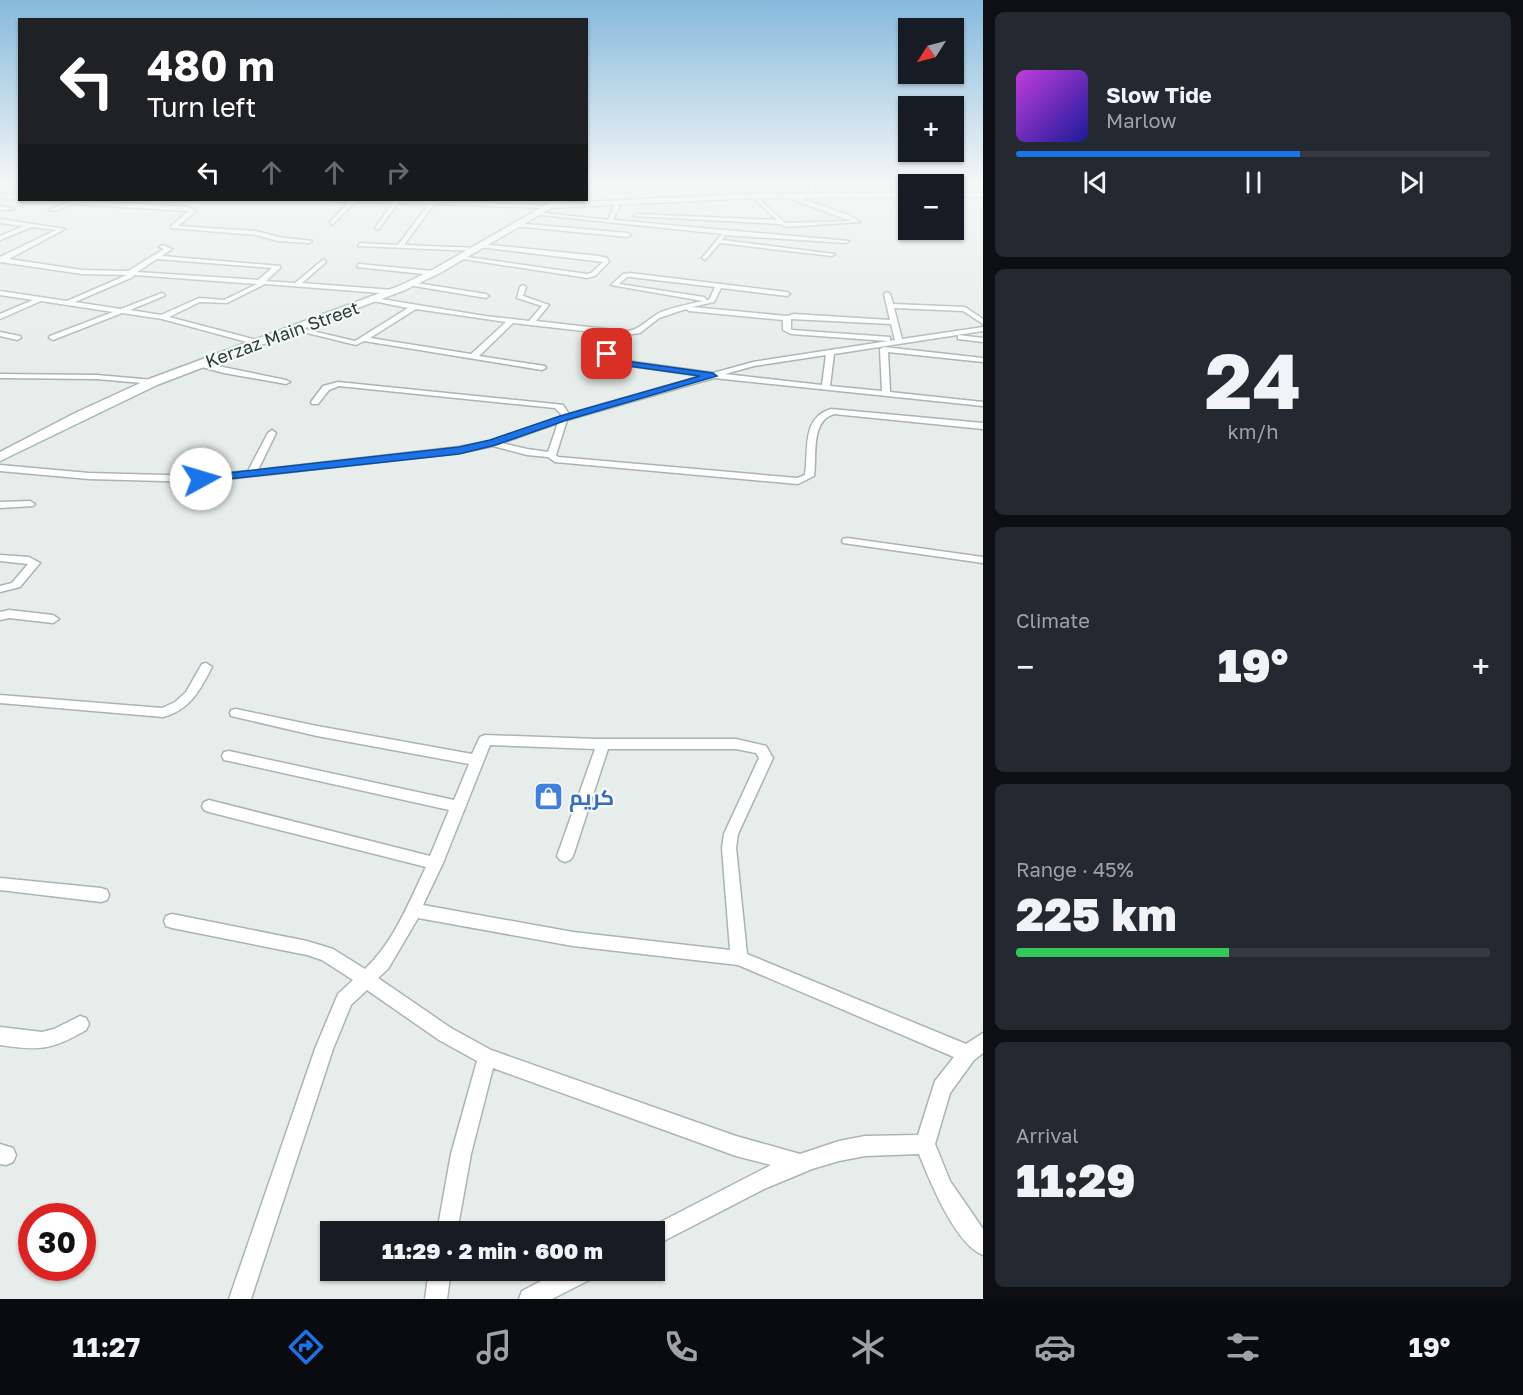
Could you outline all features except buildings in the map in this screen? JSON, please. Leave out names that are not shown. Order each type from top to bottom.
[{"type":"street","points":[[0,259],[32,244]]},
{"type":"street","name":"Kerzaz Main Street","points":[[0,457],[87,412],[153,382],[394,292],[484,244]]},
{"type":"street","points":[[705,258],[716,244]]},
{"type":"street","points":[[741,244],[832,254]]},
{"type":"street","points":[[360,245],[478,247],[599,258],[605,259],[606,262],[593,275],[587,276],[460,258]]},
{"type":"street","points":[[69,303],[132,274],[169,249],[162,247]]},
{"type":"street","points":[[158,257],[278,267],[264,282],[225,302],[199,300],[162,317]]},
{"type":"street","points":[[0,259],[82,272],[394,292]]},
{"type":"street","points":[[297,284],[324,261]]},
{"type":"street","points":[[358,266],[433,273]]},
{"type":"street","points":[[712,301],[614,285],[627,275],[787,294]]},
{"type":"street","points":[[410,284],[486,296]]},
{"type":"street","points":[[712,301],[718,286]]},
{"type":"street","points":[[523,287],[519,297],[546,305],[531,324]]},
{"type":"street","points":[[0,293],[162,317],[258,343]]},
{"type":"street","points":[[886,294],[899,341]]},
{"type":"street","points":[[53,338],[162,295]]},
{"type":"street","points":[[0,316],[42,298]]},
{"type":"street","points":[[375,300],[531,324],[624,333],[637,333],[655,318],[679,308],[712,301]]},
{"type":"street","points":[[890,306],[965,309],[983,322]]},
{"type":"street","points":[[295,329],[356,343],[414,307]]},
{"type":"street","points":[[679,308],[787,318],[794,316],[894,322]]},
{"type":"street","points":[[787,318],[787,330],[791,332],[899,341]]},
{"type":"street","points":[[473,357],[511,321]]},
{"type":"street","points":[[0,468],[151,479],[201,479],[459,450],[493,443],[564,418],[762,362],[830,354],[983,329]]},
{"type":"street","points":[[624,333],[605,357],[608,360],[713,376],[983,404]]},
{"type":"street","points":[[0,334],[17,338]]},
{"type":"street","points":[[948,335],[983,340]]},
{"type":"street","points":[[365,339],[542,368]]},
{"type":"street","points":[[870,347],[983,360]]},
{"type":"street","points":[[884,349],[886,393]]},
{"type":"street","points":[[826,387],[830,354]]},
{"type":"street","points":[[201,364],[224,371],[286,382]]},
{"type":"street","points":[[0,376],[97,377],[153,382]]},
{"type":"street","points":[[315,402],[330,385],[343,384],[555,406],[564,411],[564,418],[551,455]]},
{"type":"street","points":[[493,443],[580,462],[798,481],[809,477],[810,441],[820,418],[826,412],[983,426]]},
{"type":"street","points":[[251,474],[272,433]]},
{"type":"street","points":[[0,505],[30,504]]},
{"type":"street","points":[[847,541],[983,560]]},
{"type":"street","points":[[0,558],[29,560],[34,563],[16,585],[0,589]]},
{"type":"street","points":[[0,616],[9,614],[53,619]]},
{"type":"street","points":[[0,699],[163,713],[181,705],[189,698],[206,667]]},
{"type":"street","points":[[236,713],[317,731],[476,760]]},
{"type":"street","points":[[240,1299],[324,1049],[344,1000],[382,964],[413,910],[435,863],[485,740],[603,744],[736,744],[761,749],[766,758],[731,834],[729,848],[739,958]]},
{"type":"street","points":[[565,856],[603,744]]},
{"type":"street","points":[[229,756],[458,806]]},
{"type":"street","points":[[209,806],[435,863]]},
{"type":"street","points":[[0,884],[100,895]]},
{"type":"street","points":[[413,910],[538,934],[739,958],[975,1048],[942,1088],[925,1144],[943,1188],[965,1223],[983,1245]]},
{"type":"street","points":[[172,921],[327,954],[464,1046],[708,1136],[798,1163]]},
{"type":"street","points":[[0,1036],[37,1042],[47,1041],[80,1024]]},
{"type":"street","points":[[449,1221],[461,1154],[487,1056]]},
{"type":"street","points":[[665,1230],[798,1163],[830,1153],[866,1146],[925,1144]]},
{"type":"street","points":[[436,1299],[438,1281]]},
{"type":"street","points":[[530,1299],[564,1281]]},
{"type":"place","name":"كريم","points":[[548,797]]},
{"type":"route","points":[[201,479],[459,450],[493,443],[564,418],[713,376],[617,362],[608,360],[605,357],[607,354]]}]
